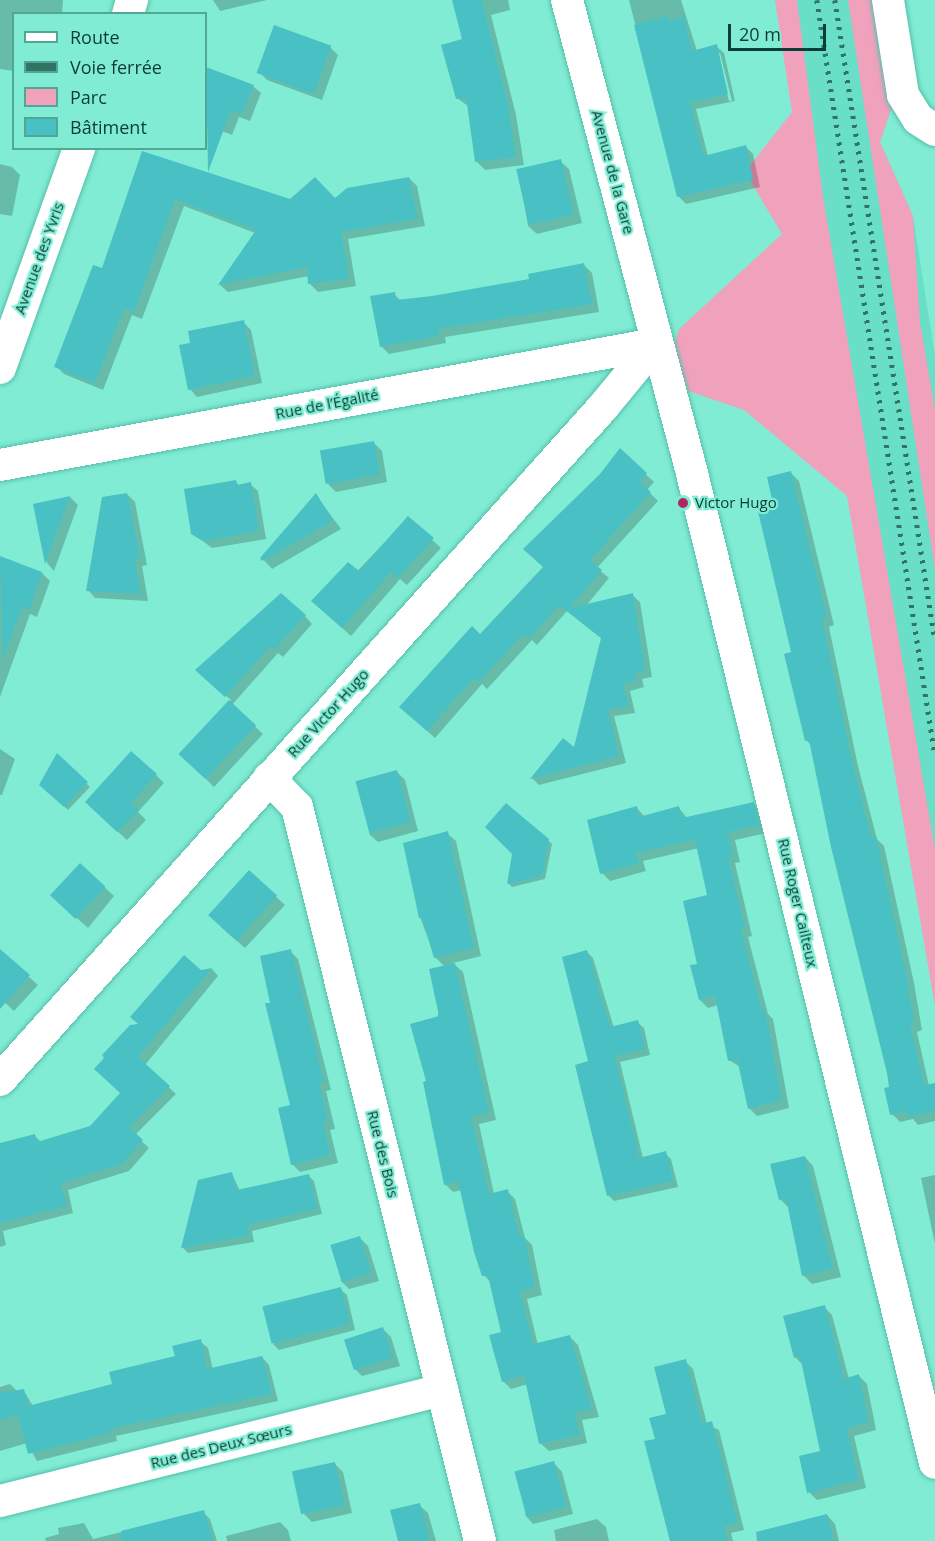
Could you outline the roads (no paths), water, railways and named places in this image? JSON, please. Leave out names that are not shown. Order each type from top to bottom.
[{"type":"street","name":"Avenue de la Gare","points":[[567,0],[623,203],[655,344]]},
{"type":"street","points":[[888,0],[903,95],[918,119],[935,130]]},
{"type":"street","name":"Avenue des Yvris","points":[[0,368],[78,150]]},
{"type":"street","name":"Rue de l’Égalité","points":[[0,465],[655,344]]},
{"type":"street","name":"Rue Victor Hugo","points":[[0,1080],[603,407],[655,344]]},
{"type":"street","name":"Rue Roger Cailteux","points":[[655,344],[696,490],[935,1463]]},
{"type":"street","name":"Rue des Bois","points":[[269,778],[297,807],[480,1541]]},
{"type":"street","name":"Rue des Deux Sœurs","points":[[0,1501],[442,1390]]},
{"type":"railway","points":[[817,0],[935,755]]},
{"type":"railway","points":[[835,0],[935,640]]},
{"type":"place","name":"Victor Hugo","points":[[683,503]]}]
